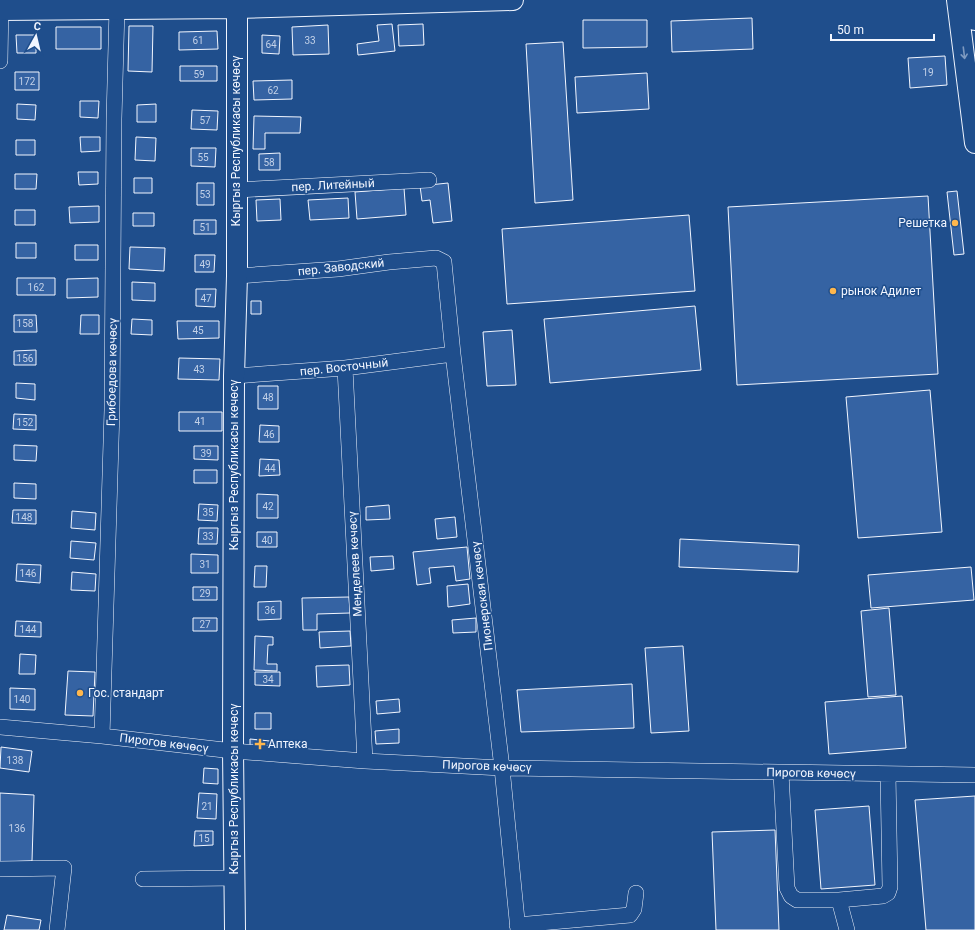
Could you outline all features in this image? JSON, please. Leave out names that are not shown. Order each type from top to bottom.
[{"type":"main road","points":[[1,6],[117,8],[236,4],[502,0]]},
{"type":"main road","points":[[957,0],[975,143]]},
{"type":"main road","points":[[972,0],[975,20]]},
{"type":"main road","name":"Кыргыз Республикасы көчөсү","points":[[235,930],[233,751],[234,376],[237,276],[236,4]]},
{"type":"street","points":[[0,61],[1,6]]},
{"type":"street","name":"Грибоедова көчөсү","points":[[102,736],[112,410],[114,127],[117,8]]},
{"type":"street","name":"пер. Литейный","points":[[237,190],[429,180]]},
{"type":"street","name":"пер. Заводский","points":[[237,276],[338,269],[388,262],[436,258],[444,262]]},
{"type":"street","name":"Пионерская көчөсү","points":[[444,262],[453,354],[502,768],[518,928]]},
{"type":"street","name":"пер. Восточный","points":[[234,376],[345,368],[453,354]]},
{"type":"street","name":"Менделеев көчөсү","points":[[345,368],[365,761]]},
{"type":"street","name":"Пирогов көчөсү","points":[[0,727],[102,736],[233,751],[365,761],[502,768],[975,776]]},
{"type":"street","points":[[781,773],[787,888],[791,896],[797,900],[839,900],[883,896],[888,893],[890,887],[888,774]]},
{"type":"street","points":[[0,869],[64,868],[57,930]]},
{"type":"street","points":[[143,880],[235,878]]},
{"type":"street","points":[[518,928],[630,915],[634,909],[636,893]]},
{"type":"street","points":[[839,900],[847,930]]},
{"type":"building","points":[[752,18],[753,49],[672,52],[671,21]]},
{"type":"building","points":[[583,20],[647,20],[647,47],[583,48]]},
{"type":"building","points":[[392,24],[395,51],[358,55],[357,44],[379,41],[377,25]]},
{"type":"building","points":[[423,24],[424,45],[399,46],[398,25]]},
{"type":"building","points":[[328,25],[329,54],[293,55],[292,27]]},
{"type":"building","points":[[129,26],[153,26],[152,72],[128,71]]},
{"type":"building","points":[[56,27],[101,27],[101,49],[56,49]]},
{"type":"building","points":[[217,31],[218,49],[179,50],[179,32]]},
{"type":"building","points":[[16,35],[36,35],[36,53],[17,53]]},
{"type":"building","points":[[262,35],[280,36],[279,54],[262,53]]},
{"type":"building","points":[[563,42],[573,200],[535,203],[526,44]]},
{"type":"building","points":[[945,56],[947,85],[910,88],[908,58]]},
{"type":"building","points":[[180,66],[217,66],[217,81],[180,81]]},
{"type":"building","points":[[15,72],[39,72],[39,90],[15,90]]},
{"type":"building","points":[[647,73],[649,109],[577,113],[575,77]]},
{"type":"building","points":[[292,80],[292,99],[254,100],[253,81]]},
{"type":"building","points":[[80,101],[99,101],[98,118],[80,117]]},
{"type":"building","points":[[17,104],[36,105],[35,120],[17,119]]},
{"type":"building","points":[[156,104],[156,122],[137,122],[137,105]]},
{"type":"building","points":[[192,110],[218,111],[217,130],[191,129]]},
{"type":"building","points":[[254,116],[301,117],[300,133],[265,133],[265,149],[253,149]]},
{"type":"building","points":[[80,137],[100,137],[100,151],[81,152]]},
{"type":"building","points":[[136,137],[156,138],[155,161],[135,160]]},
{"type":"building","points":[[16,140],[35,140],[35,155],[16,155]]},
{"type":"building","points":[[191,148],[216,148],[215,167],[191,166]]},
{"type":"building","points":[[280,153],[280,170],[259,170],[259,154]]},
{"type":"building","points":[[78,172],[98,172],[98,184],[79,185]]},
{"type":"building","points":[[15,174],[37,174],[36,189],[15,189]]},
{"type":"building","points":[[134,178],[152,178],[152,193],[134,193]]},
{"type":"building","points":[[197,183],[214,183],[214,205],[197,205]]},
{"type":"building","points":[[448,183],[452,221],[433,223],[430,200],[422,201],[420,186]]},
{"type":"building","points":[[404,188],[406,215],[357,219],[355,192]]},
{"type":"building","name":"Решетка","points":[[957,191],[964,254],[954,255],[947,192]]},
{"type":"building","name":"рынок Адилет","points":[[928,196],[938,374],[737,385],[728,207]]},
{"type":"building","points":[[348,198],[349,218],[310,220],[308,200]]},
{"type":"building","points":[[280,199],[281,220],[257,221],[256,200]]},
{"type":"building","points":[[99,206],[99,222],[70,223],[69,207]]},
{"type":"building","points":[[15,210],[35,210],[35,225],[15,225]]},
{"type":"building","points":[[133,213],[154,213],[154,226],[133,226]]},
{"type":"building","points":[[689,215],[695,291],[507,304],[502,229]]},
{"type":"building","points":[[194,220],[216,220],[216,234],[194,234]]},
{"type":"building","points":[[16,243],[36,243],[36,258],[16,258]]},
{"type":"building","points":[[75,245],[98,245],[98,260],[75,260]]},
{"type":"building","points":[[130,247],[165,248],[164,271],[129,269]]},
{"type":"building","points":[[195,255],[215,255],[214,272],[195,272]]},
{"type":"building","points":[[17,278],[55,278],[55,295],[17,295]]},
{"type":"building","points":[[98,278],[98,297],[67,298],[67,279]]},
{"type":"building","points":[[132,282],[155,283],[155,301],[132,300]]},
{"type":"building","points":[[196,289],[216,289],[215,307],[196,306]]},
{"type":"building","points":[[251,301],[261,301],[261,314],[251,314]]},
{"type":"building","points":[[695,306],[701,370],[550,383],[544,319]]},
{"type":"building","points":[[14,315],[36,315],[37,332],[14,332]]},
{"type":"building","points":[[81,315],[99,315],[99,334],[80,334]]},
{"type":"building","points":[[132,319],[152,320],[152,335],[131,334]]},
{"type":"building","points":[[177,321],[219,321],[219,338],[178,339]]},
{"type":"building","points":[[512,330],[516,385],[487,386],[483,332]]},
{"type":"building","points":[[36,350],[36,365],[14,365],[14,351]]},
{"type":"building","points":[[179,358],[220,359],[219,380],[178,379]]},
{"type":"building","points":[[16,383],[35,384],[35,400],[16,398]]},
{"type":"building","points":[[258,386],[278,386],[278,409],[258,409]]},
{"type":"building","points":[[930,390],[942,532],[858,538],[846,397]]},
{"type":"building","points":[[179,412],[222,412],[222,431],[179,431]]},
{"type":"building","points":[[14,414],[36,415],[36,430],[13,429]]},
{"type":"building","points":[[260,425],[279,426],[279,442],[259,442]]},
{"type":"building","points":[[14,445],[37,446],[36,461],[14,460]]},
{"type":"building","points":[[194,446],[218,446],[218,460],[194,459]]},
{"type":"building","points":[[260,459],[279,460],[280,475],[259,476]]},
{"type":"building","points":[[194,470],[217,470],[217,483],[194,483]]},
{"type":"building","points":[[14,483],[36,484],[36,499],[14,498]]},
{"type":"building","points":[[257,494],[278,495],[278,518],[257,518]]},
{"type":"building","points":[[199,504],[218,505],[217,521],[198,520]]},
{"type":"building","points":[[389,505],[390,519],[366,520],[366,507]]},
{"type":"building","points":[[13,510],[36,510],[36,524],[12,523]]},
{"type":"building","points":[[72,511],[96,513],[95,530],[71,528]]},
{"type":"building","points":[[455,517],[457,537],[437,539],[435,519]]},
{"type":"building","points":[[199,528],[218,528],[217,544],[198,544]]},
{"type":"building","points":[[257,532],[277,532],[277,547],[257,547]]},
{"type":"building","points":[[680,539],[799,545],[798,572],[679,567]]},
{"type":"building","points":[[71,541],[96,543],[94,560],[70,558]]},
{"type":"building","points":[[467,547],[470,579],[456,581],[454,566],[429,568],[431,583],[417,585],[413,552]]},
{"type":"building","points":[[191,554],[218,555],[218,573],[191,573]]},
{"type":"building","points":[[393,556],[394,569],[371,571],[370,557]]},
{"type":"building","points":[[17,564],[41,565],[40,583],[16,581]]},
{"type":"building","points":[[255,566],[267,566],[266,587],[254,587]]},
{"type":"building","points":[[971,567],[974,600],[871,608],[868,575]]},
{"type":"building","points":[[72,572],[96,574],[95,591],[71,590]]},
{"type":"building","points":[[468,584],[470,604],[448,607],[447,586]]},
{"type":"building","points":[[193,587],[217,587],[217,600],[193,600]]},
{"type":"building","points":[[349,597],[350,613],[317,614],[317,630],[303,630],[302,598]]},
{"type":"building","points":[[281,601],[281,619],[258,620],[258,602]]},
{"type":"building","points":[[889,608],[896,695],[868,697],[861,611]]},
{"type":"building","points":[[193,618],[217,618],[217,631],[193,631]]},
{"type":"building","points":[[476,618],[476,632],[453,633],[452,620]]},
{"type":"building","points":[[16,621],[41,622],[41,637],[15,636]]},
{"type":"building","points":[[350,631],[351,646],[320,648],[319,632]]},
{"type":"building","points":[[255,636],[273,637],[273,645],[268,645],[267,664],[277,664],[277,671],[254,670]]},
{"type":"building","points":[[683,646],[689,731],[651,733],[645,648]]},
{"type":"building","points":[[20,654],[36,655],[35,674],[19,674]]},
{"type":"building","points":[[349,665],[350,685],[317,687],[316,666]]},
{"type":"building","name":"Гос. стандарт","points":[[68,671],[95,672],[93,716],[65,715]]},
{"type":"building","points":[[255,672],[280,672],[280,686],[255,685]]},
{"type":"building","points":[[632,684],[634,728],[521,732],[517,690]]},
{"type":"building","points":[[10,688],[35,689],[35,710],[10,709]]},
{"type":"building","points":[[902,696],[906,748],[829,754],[825,702]]},
{"type":"building","points":[[399,699],[400,712],[377,714],[376,701]]},
{"type":"building","points":[[255,713],[271,713],[271,729],[255,729]]},
{"type":"building","points":[[399,729],[399,743],[376,744],[375,731]]},
{"type":"building","name":"Аптека","points":[[250,739],[270,741],[269,748],[250,747]]},
{"type":"building","points":[[1,747],[32,751],[29,772],[0,768]]},
{"type":"building","points":[[204,768],[218,769],[218,784],[203,783]]},
{"type":"building","points":[[0,793],[34,795],[32,861],[0,862]]},
{"type":"building","points":[[199,793],[217,794],[216,819],[197,818]]},
{"type":"building","points":[[975,796],[975,930],[926,930],[915,800]]},
{"type":"building","points":[[869,806],[875,885],[821,889],[815,810]]},
{"type":"building","points":[[775,830],[779,930],[716,930],[712,832]]},
{"type":"building","points":[[195,831],[213,831],[213,845],[194,846]]},
{"type":"building","points":[[7,915],[41,920],[39,930],[4,930]]},
{"type":"place","name":"Решетка","points":[[955,223]]},
{"type":"place","name":"рынок Адилет","points":[[833,291]]},
{"type":"place","name":"Гос. стандарт","points":[[80,693]]},
{"type":"place","name":"Аптека","points":[[260,744]]}]
